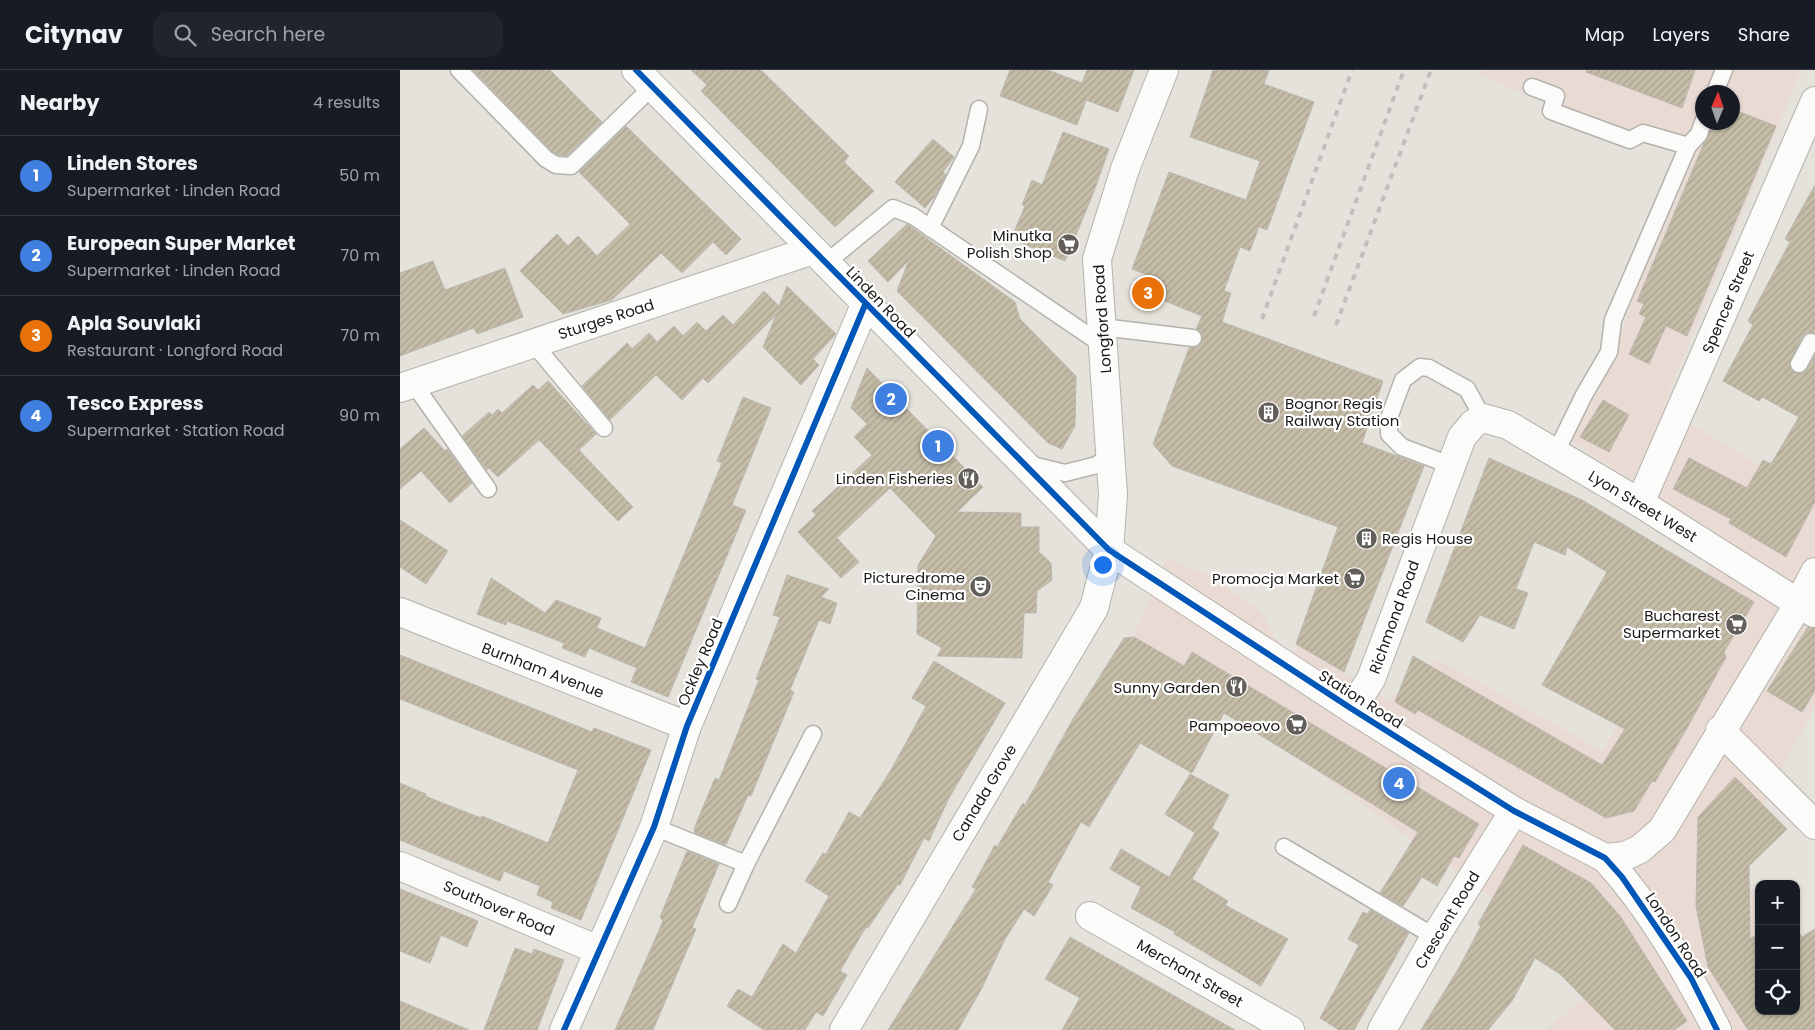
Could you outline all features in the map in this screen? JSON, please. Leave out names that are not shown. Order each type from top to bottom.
[{"type":"street","name":"Longford Road","points":[[1108,550],[1113,495],[1097,259],[1125,169],[1164,70]]},
{"type":"street","name":"Linden Road","points":[[644,78],[865,305],[1024,463],[1108,550]]},
{"type":"street","name":"Spencer Street","points":[[1640,503],[1815,101]]},
{"type":"street","name":"Sturges Road","points":[[407,386],[533,343],[819,256]]},
{"type":"street","name":"Ockley Road","points":[[564,1030],[654,827],[687,726],[865,305]]},
{"type":"street","name":"Lyon Street West","points":[[1483,418],[1508,425],[1640,503],[1807,608]]},
{"type":"street","name":"Richmond Road","points":[[1352,709],[1372,679],[1462,437],[1473,424],[1483,418]]},
{"type":"street","name":"Station Road","points":[[1108,550],[1352,709],[1514,811],[1606,858]]},
{"type":"street","name":"Canada Grove","points":[[844,1030],[1094,608],[1108,550]]},
{"type":"street","points":[[1606,858],[1625,856],[1640,850],[1662,830],[1720,730],[1807,608],[1815,572]]},
{"type":"street","name":"Burnham Avenue","points":[[401,615],[687,726]]},
{"type":"street","points":[[1720,730],[1815,825]]},
{"type":"street","name":"Crescent Road","points":[[1382,1030],[1435,937],[1514,811]]},
{"type":"street","name":"London Road","points":[[1606,858],[1622,877],[1691,978],[1717,1030]]},
{"type":"street","name":"Southover Road","points":[[400,866],[598,950]]},
{"type":"street","name":"Merchant Street","points":[[1090,916],[1290,1030]]},
{"type":"lane","points":[[459,70],[546,159],[556,165],[571,166],[644,78]]},
{"type":"lane","points":[[1718,85],[1724,70]]},
{"type":"lane","points":[[1532,87],[1556,96],[1551,111],[1630,140],[1643,133],[1688,146]]},
{"type":"lane","points":[[930,228],[971,146],[979,109]]},
{"type":"lane","points":[[1555,454],[1584,395],[1609,352],[1613,320],[1688,146],[1700,130]]},
{"type":"lane","points":[[819,256],[892,208],[913,216],[1103,336],[1193,338]]},
{"type":"lane","points":[[1799,364],[1811,342],[1815,344]]},
{"type":"lane","points":[[533,343],[604,428]]},
{"type":"lane","points":[[1450,465],[1402,447],[1389,434],[1389,418],[1403,380],[1420,367],[1429,368],[1467,390],[1483,418]]},
{"type":"lane","points":[[407,386],[488,489]]},
{"type":"lane","points":[[1024,463],[1064,473],[1097,465],[1111,454]]},
{"type":"lane","points":[[728,904],[746,864],[813,734]]},
{"type":"lane","points":[[654,827],[746,864]]},
{"type":"lane","points":[[1284,847],[1435,937]]},
{"type":"shaded area","points":[[1482,70],[1801,70],[1663,407],[1773,473],[1815,383],[1815,706],[1731,868],[1755,897],[1755,1015],[1771,1015],[1815,1030],[1546,1030],[1607,979],[1132,640],[1166,559],[1208,574],[1261,612],[1274,636],[1292,655],[1298,645],[1388,700],[1437,659],[1603,751],[1724,540],[1572,441],[1608,373],[1682,155],[1480,76]]},
{"type":"building","points":[[473,70],[550,70],[602,122],[567,156],[559,155],[552,151]]},
{"type":"building","points":[[691,70],[761,70],[849,156],[844,162],[874,191],[835,227],[701,91],[707,85]]},
{"type":"building","points":[[1010,70],[1048,70],[1082,83],[1087,70],[1134,70],[1118,112],[1086,100],[1077,125],[1000,96]]},
{"type":"building","points":[[1213,70],[1269,70],[1264,84],[1314,102],[1267,230],[1259,227],[1250,251],[1240,247],[1224,291],[1231,293],[1222,322],[1383,381],[1362,443],[1424,466],[1344,672],[1296,644],[1338,527],[1172,466],[1153,444],[1189,348],[1197,347],[1203,340],[1202,334],[1196,329],[1202,316],[1160,299],[1159,302],[1137,294],[1145,274],[1132,269],[1169,172],[1246,200],[1260,161],[1190,137]]},
{"type":"building","points":[[1587,70],[1695,70],[1682,108],[1586,72]]},
{"type":"building","points":[[1740,112],[1776,126],[1687,336],[1666,326],[1649,364],[1629,354],[1646,317],[1639,314],[1644,304],[1637,301],[1710,130],[1740,130]]},
{"type":"building","points":[[626,126],[741,239],[726,255],[713,242],[682,273],[661,253],[612,300],[563,314],[520,271],[557,234],[568,246],[578,236],[597,256],[630,224],[579,172]]},
{"type":"building","points":[[1063,132],[1109,149],[1093,194],[1065,261],[1011,239],[1025,206],[1022,205],[1032,180],[1042,185]]},
{"type":"building","points":[[933,139],[954,157],[943,172],[946,175],[934,197],[925,208],[895,182]]},
{"type":"building","points":[[1815,185],[1815,333],[1806,333],[1802,337],[1789,364],[1794,372],[1804,373],[1815,356],[1815,502],[1786,557],[1729,523],[1731,519],[1673,489],[1689,458],[1747,488],[1763,460],[1771,464],[1799,417],[1762,397],[1759,401],[1723,381],[1753,325],[1748,321],[1790,242],[1785,239]]},
{"type":"building","points":[[907,224],[1015,302],[1020,319],[1076,376],[1075,426],[1062,449],[1048,443],[897,291],[909,260],[888,282],[868,261]]},
{"type":"building","points":[[433,261],[445,290],[505,268],[523,317],[477,334],[474,328],[400,356],[400,273]]},
{"type":"building","points":[[787,286],[836,334],[813,359],[819,365],[801,385],[763,347],[776,315],[708,383],[703,378],[682,400],[656,375],[610,420],[582,386],[627,343],[632,349],[649,333],[657,342],[674,326],[683,336],[697,322],[706,331],[723,315],[733,325],[764,291],[779,306]]},
{"type":"building","points":[[867,368],[983,487],[957,512],[1021,513],[1021,527],[1039,527],[1039,552],[1051,563],[1052,580],[1037,591],[1036,613],[1024,613],[1022,658],[937,656],[942,648],[917,634],[918,565],[936,536],[890,488],[837,538],[859,562],[841,578],[798,532],[816,515],[812,511],[872,455],[854,437],[867,424],[851,408]]},
{"type":"building","points":[[548,381],[596,434],[579,450],[633,507],[618,521],[539,440],[498,477],[489,468],[487,470],[462,436],[489,412],[492,415],[498,409],[502,413],[533,385],[538,390]]},
{"type":"building","points":[[743,397],[771,408],[732,505],[746,510],[668,697],[631,682],[637,668],[589,648],[585,657],[562,648],[564,643],[507,621],[506,625],[477,614],[491,578],[545,613],[556,600],[601,618],[597,628],[645,648],[722,463],[717,461]]},
{"type":"building","points":[[1603,400],[1629,415],[1609,452],[1580,437]]},
{"type":"building","points":[[424,428],[445,451],[447,449],[472,483],[450,503],[421,471],[400,489],[400,449]]},
{"type":"building","points":[[1489,458],[1582,500],[1754,602],[1724,652],[1726,657],[1686,730],[1655,782],[1652,781],[1634,811],[1606,818],[1418,710],[1415,714],[1395,702],[1413,656],[1602,765],[1625,729],[1542,685],[1607,572],[1567,547],[1565,555],[1534,542],[1516,589],[1528,593],[1514,629],[1480,615],[1463,642],[1426,622]]},
{"type":"building","points":[[400,520],[448,551],[426,584],[400,567]]},
{"type":"building","points":[[787,575],[829,589],[821,597],[837,603],[830,624],[819,620],[790,690],[794,692],[751,796],[748,795],[726,845],[695,833],[694,829],[715,778],[719,780],[759,680],[756,679],[780,617],[773,615]]},
{"type":"building","points":[[1808,627],[1815,628],[1815,691],[1802,712],[1767,691]]},
{"type":"building","points":[[1134,637],[1184,666],[1192,652],[1479,824],[1459,858],[1454,856],[1437,886],[1422,877],[1403,906],[1380,893],[1418,832],[1224,713],[1192,773],[1140,743],[1089,827],[1081,822],[1048,882],[1053,885],[1034,916],[1024,909],[1004,941],[982,988],[958,1030],[888,1030],[976,889],[972,887],[995,845],[997,847],[1023,803],[1025,805],[1073,719],[1124,638]]},
{"type":"building","points":[[400,655],[592,732],[594,728],[651,750],[581,920],[551,908],[553,902],[537,895],[540,886],[504,871],[500,881],[400,840],[400,783],[426,794],[425,796],[481,818],[482,816],[548,843],[578,770],[400,699]]},
{"type":"building","points":[[934,661],[1005,703],[949,798],[929,841],[924,838],[900,885],[898,884],[868,928],[866,927],[840,971],[847,975],[823,1016],[816,1012],[805,1030],[764,1030],[727,1006],[738,989],[752,997],[783,944],[796,953],[829,896],[805,881],[823,853],[826,854],[849,812],[860,818],[891,770],[926,706],[912,698]]},
{"type":"building","points":[[1190,774],[1229,795],[1212,828],[1219,833],[1192,879],[1228,901],[1225,905],[1288,939],[1261,986],[1174,934],[1175,932],[1131,908],[1141,887],[1110,869],[1121,849],[1169,877],[1195,833],[1165,814]]},
{"type":"building","points":[[1735,777],[1787,829],[1749,866],[1750,939],[1755,936],[1755,1015],[1800,1015],[1800,934],[1802,937],[1815,929],[1815,1030],[1748,1030],[1708,967],[1696,906],[1698,817]]},
{"type":"building","points":[[1523,845],[1591,883],[1620,916],[1687,1021],[1674,1030],[1615,1030],[1560,974],[1535,958],[1512,1001],[1488,1030],[1421,1030],[1460,966],[1481,926],[1478,924]]},
{"type":"building","points":[[687,851],[719,864],[692,928],[696,929],[653,1030],[615,1030],[663,921],[660,917]]},
{"type":"building","points":[[400,889],[478,921],[467,947],[441,935],[430,963],[400,951]]},
{"type":"building","points":[[1370,910],[1409,933],[1354,1030],[1339,1030],[1320,1018],[1359,945],[1348,939],[1363,912],[1367,914]]},
{"type":"building","points":[[1070,937],[1235,1030],[1062,1030],[1080,998],[1045,979]]},
{"type":"building","points":[[515,948],[532,954],[534,949],[564,960],[537,1030],[484,1030]]},
{"type":"building","points":[[400,1001],[469,1030],[400,1030]]},
{"type":"railway","points":[[1262,319],[1352,70]]},
{"type":"railway","points":[[1314,316],[1404,70]]},
{"type":"railway","points":[[1336,325],[1431,70]]},
{"type":"cycle path","points":[[636,70],[1109,550],[1352,709],[1514,811],[1605,858],[1622,877],[1691,978],[1717,1030]]},
{"type":"cycle path","points":[[564,1030],[654,827],[687,726],[865,305]]},
{"type":"place","name":"Minutka Polish Shop","points":[[1068,244]]},
{"type":"place","name":"Apla Souvlaki","points":[[1148,293]]},
{"type":"place","name":"European Super Market","points":[[891,399]]},
{"type":"place","name":"Bognor Regis Railway Station","points":[[1269,412]]},
{"type":"place","name":"Linden Stores","points":[[938,446]]},
{"type":"place","name":"Linden Fisheries","points":[[969,478]]},
{"type":"place","name":"Regis House","points":[[1366,538]]},
{"type":"place","name":"Promocja Market","points":[[1355,578]]},
{"type":"place","name":"Picturedrome Cinema","points":[[981,586]]},
{"type":"place","name":"Bucharest Supermarket","points":[[1736,624]]},
{"type":"place","name":"Sunny Garden","points":[[1236,687]]},
{"type":"place","name":"Pampoeovo","points":[[1296,725]]},
{"type":"place","name":"Tesco Express","points":[[1399,783]]}]
